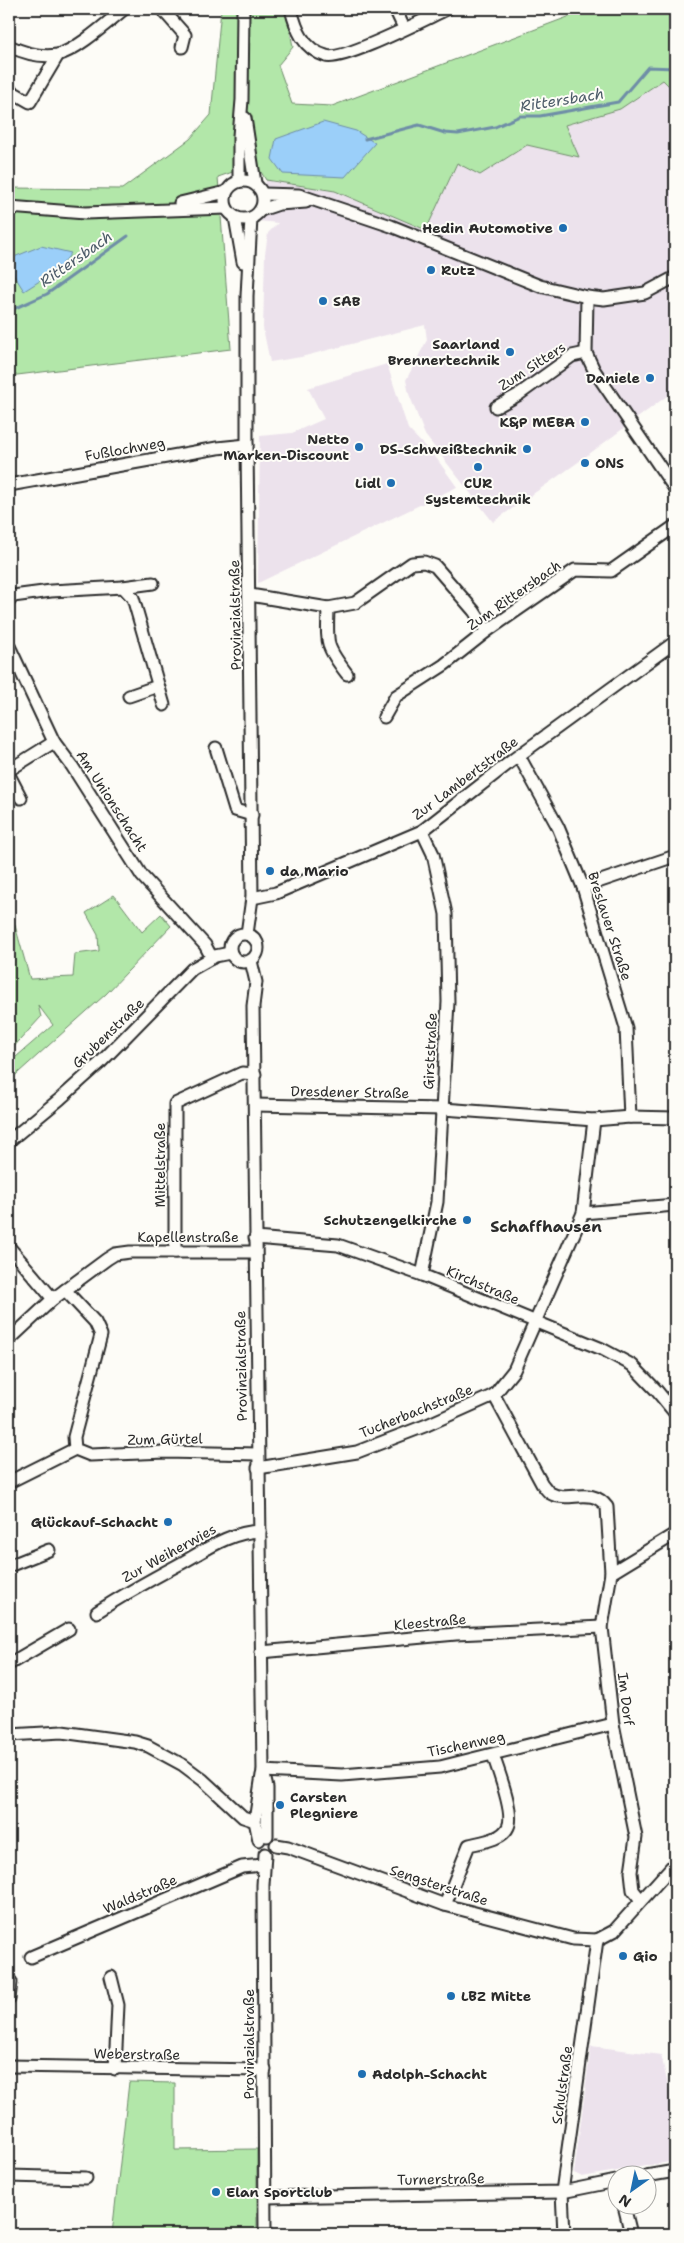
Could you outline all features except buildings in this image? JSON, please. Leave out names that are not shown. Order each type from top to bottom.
[{"type":"street","points":[[9,46],[28,54],[58,54],[80,43],[124,9]]},
{"type":"street","points":[[162,9],[185,35],[182,47]]},
{"type":"street","points":[[239,181],[243,9]]},
{"type":"street","points":[[291,9],[295,27],[306,45],[327,57],[347,54],[448,9]]},
{"type":"street","points":[[395,9],[404,28]]},
{"type":"street","points":[[9,90],[30,102],[58,54]]},
{"type":"street","points":[[242,100],[255,183],[263,194],[261,210]]},
{"type":"street","points":[[255,183],[239,181],[229,187],[226,192],[226,208],[235,217],[251,218],[261,210],[298,202],[327,205]]},
{"type":"street","points":[[149,210],[226,192]]},
{"type":"street","points":[[263,194],[299,195],[391,226],[540,286],[587,297],[604,300],[645,293],[675,277]]},
{"type":"street","points":[[9,207],[85,213],[226,208]]},
{"type":"street","name":"Provinzialstraße","points":[[235,217],[247,296]]},
{"type":"street","name":"Provinzialstraße","points":[[247,934],[252,898],[247,445],[247,296],[251,218]]},
{"type":"street","points":[[587,297],[586,353],[594,370],[675,489]]},
{"type":"street","name":"Zum Sitters","points":[[496,407],[518,395],[572,356],[586,353]]},
{"type":"street","name":"Fußlochweg","points":[[9,485],[217,448],[247,445]]},
{"type":"street","name":"Zum Rittersbach","points":[[384,717],[396,696],[444,665],[487,631],[575,570],[611,571],[675,526]]},
{"type":"street","points":[[250,595],[328,608],[355,603],[412,564],[424,562],[435,566],[474,611],[487,631]]},
{"type":"street","points":[[9,601],[13,596],[51,591],[123,587],[153,583]]},
{"type":"street","points":[[123,587],[133,598],[164,705]]},
{"type":"street","points":[[328,608],[327,637],[329,650],[347,674]]},
{"type":"street","name":"Zur Lambertstraße","points":[[252,898],[276,893],[422,831],[519,756],[675,642]]},
{"type":"street","name":"Am Unionschacht","points":[[9,646],[54,742],[72,766],[142,876],[205,945],[212,958]]},
{"type":"street","points":[[129,696],[158,686]]},
{"type":"street","points":[[9,770],[54,742]]},
{"type":"street","points":[[216,748],[235,810],[252,815]]},
{"type":"street","name":"Breslauer Straße","points":[[519,756],[558,827],[583,887],[626,1028],[630,1117]]},
{"type":"street","points":[[9,775],[20,798]]},
{"type":"street","name":"Girststraße","points":[[422,831],[433,854],[446,914],[448,1002],[437,1202],[422,1275]]},
{"type":"street","points":[[583,887],[675,856]]},
{"type":"street","points":[[247,934],[255,939],[259,947],[257,956],[251,961],[240,962],[230,953],[231,943],[238,936],[247,934]]},
{"type":"street","name":"Grubenstraße","points":[[9,1141],[60,1099],[100,1062],[192,969],[212,958],[230,953]]},
{"type":"street","name":"Provinzialstraße","points":[[251,961],[256,982],[253,1006],[255,1252],[263,1771],[255,1821],[267,1840]]},
{"type":"street","name":"Mittelstraße","points":[[175,1252],[175,1104],[242,1073],[255,1074]]},
{"type":"street","name":"Dresdener Straße","points":[[255,1105],[443,1109],[594,1120],[630,1117],[675,1118]]},
{"type":"street","points":[[494,1395],[514,1370],[583,1213],[594,1120]]},
{"type":"street","points":[[583,1213],[675,1205]]},
{"type":"street","name":"Kirchstraße","points":[[255,1238],[338,1245],[422,1275],[536,1323],[602,1348],[632,1365],[657,1390],[675,1413]]},
{"type":"street","name":"Kapellenstraße","points":[[65,1290],[107,1259],[122,1253],[255,1252]]},
{"type":"street","points":[[11,1255],[53,1299]]},
{"type":"street","points":[[9,1340],[65,1290],[95,1322],[101,1335],[74,1437],[75,1449],[9,1482]]},
{"type":"street","name":"Tucherbachstraße","points":[[258,1468],[357,1452],[427,1425],[494,1395],[542,1484],[550,1492],[561,1496],[591,1496],[602,1500],[606,1507],[611,1574]]},
{"type":"street","name":"Zum Gürtel","points":[[75,1449],[90,1455],[166,1452],[258,1454]]},
{"type":"street","name":"Zur Weiherwies","points":[[97,1612],[133,1589],[225,1539],[235,1535],[260,1531]]},
{"type":"street","points":[[611,1574],[675,1534]]},
{"type":"street","points":[[9,1566],[49,1550]]},
{"type":"street","name":"Im Dorf","points":[[611,1574],[602,1627],[613,1724],[636,1837],[631,1872],[634,1890],[641,1900]]},
{"type":"street","name":"Kleestraße","points":[[261,1652],[463,1633],[602,1627]]},
{"type":"street","points":[[9,1664],[69,1629]]},
{"type":"street","name":"Tischenweg","points":[[263,1771],[342,1775],[440,1767],[613,1724]]},
{"type":"street","points":[[9,1736],[62,1732],[135,1742],[148,1746],[183,1765],[203,1780],[244,1817],[255,1821]]},
{"type":"street","points":[[445,1905],[469,1845],[487,1841],[501,1835],[508,1827],[510,1813],[493,1754]]},
{"type":"street","name":"Provinzialstraße","points":[[263,1771],[267,1788],[267,1840],[259,1849],[264,1860],[265,2234]]},
{"type":"street","name":"Sengsterstraße","points":[[267,1840],[445,1905],[573,1939],[597,1940]]},
{"type":"street","name":"Waldstraße","points":[[31,1957],[242,1867],[264,1860]]},
{"type":"street","points":[[597,1940],[614,1931],[675,1863]]},
{"type":"street","name":"Schulstraße","points":[[564,2234],[562,2192],[597,1940]]},
{"type":"street","points":[[111,1977],[118,2005],[115,2069]]},
{"type":"street","points":[[9,1999],[11,1982]]},
{"type":"street","name":"Weberstraße","points":[[9,2066],[265,2070]]},
{"type":"street","points":[[656,2174],[675,2171]]},
{"type":"street","points":[[9,2176],[86,2178]]},
{"type":"street","name":"Turnerstraße","points":[[265,2197],[562,2192],[606,2183]]},
{"type":"street","points":[[627,2216],[632,2234]]},
{"type":"shaded area","points":[[663,80],[669,86],[675,81],[675,270],[663,278],[675,295],[675,390],[577,463],[493,522],[425,435],[409,394],[406,380],[427,340],[425,325],[301,357],[270,362],[263,328],[265,254],[268,233],[278,223],[258,221],[266,180],[335,191],[426,230],[457,162],[480,175],[527,145],[578,157],[564,126],[620,109]]},
{"type":"shaded area","points":[[387,364],[408,429],[437,459],[457,487],[258,583],[260,436],[292,433],[324,419],[308,388]]},
{"type":"shaded area","points":[[591,2046],[661,2055],[675,2115],[675,2161],[646,2166],[606,2166],[606,2173],[582,2177],[574,2173]]},
{"type":"green space","points":[[221,9],[286,9],[293,47],[278,65],[292,104],[332,106],[589,9],[675,9],[675,81],[669,86],[663,80],[620,109],[565,125],[579,157],[527,145],[480,175],[457,163],[426,230],[335,191],[266,180],[256,164],[218,177],[231,349],[9,376],[9,188],[122,189],[190,139],[211,115]]},
{"type":"green space","points":[[114,895],[142,932],[161,914],[171,926],[106,994],[9,1081],[9,1063],[53,1025],[38,1005],[41,1017],[9,1052],[9,904],[30,979],[73,977],[75,954],[99,951],[98,935],[86,913]]},
{"type":"green space","points":[[129,2082],[175,2083],[175,2150],[257,2149],[257,2234],[112,2234]]},
{"type":"water","points":[[323,122],[356,131],[375,143],[345,177],[283,174],[272,159],[276,139]]},
{"type":"water","points":[[41,246],[71,253],[60,268],[24,291],[9,267],[9,259]]},
{"type":"waterway","name":"Rittersbach","points":[[365,139],[419,125],[445,133],[458,134],[495,127],[520,116],[540,116],[618,102],[648,67],[675,68]]},
{"type":"waterway","name":"Rittersbach","points":[[9,311],[47,294],[128,236]]},
{"type":"place","name":"Hedin Automotive","points":[[563,228]]},
{"type":"place","name":"Rutz","points":[[431,270]]},
{"type":"place","name":"SAB","points":[[323,301]]},
{"type":"place","name":"Saarland Brennertechnik","points":[[510,352]]},
{"type":"place","name":"Daniele","points":[[650,378]]},
{"type":"place","name":"K&P MEBA","points":[[585,422]]},
{"type":"place","name":"Netto Marken-Discount","points":[[359,447]]},
{"type":"place","name":"DS-Schweißtechnik","points":[[527,449]]},
{"type":"place","name":"ONS","points":[[585,463]]},
{"type":"place","name":"CUR Systemtechnik","points":[[478,467]]},
{"type":"place","name":"Lidl","points":[[391,483]]},
{"type":"place","name":"da Mario","points":[[270,871]]},
{"type":"place","name":"Schutzengelkirche","points":[[467,1220]]},
{"type":"place","name":"Glückauf-Schacht","points":[[168,1522]]},
{"type":"place","name":"Carsten Plegniere","points":[[280,1805]]},
{"type":"place","name":"Gio","points":[[623,1956]]},
{"type":"place","name":"LBZ Mitte","points":[[451,1996]]},
{"type":"place","name":"Adolph-Schacht","points":[[362,2074]]},
{"type":"place","name":"Elan Sportclub","points":[[216,2192]]},
{"type":"district","name":"Schaffhausen","points":[[546,1226]]}]
